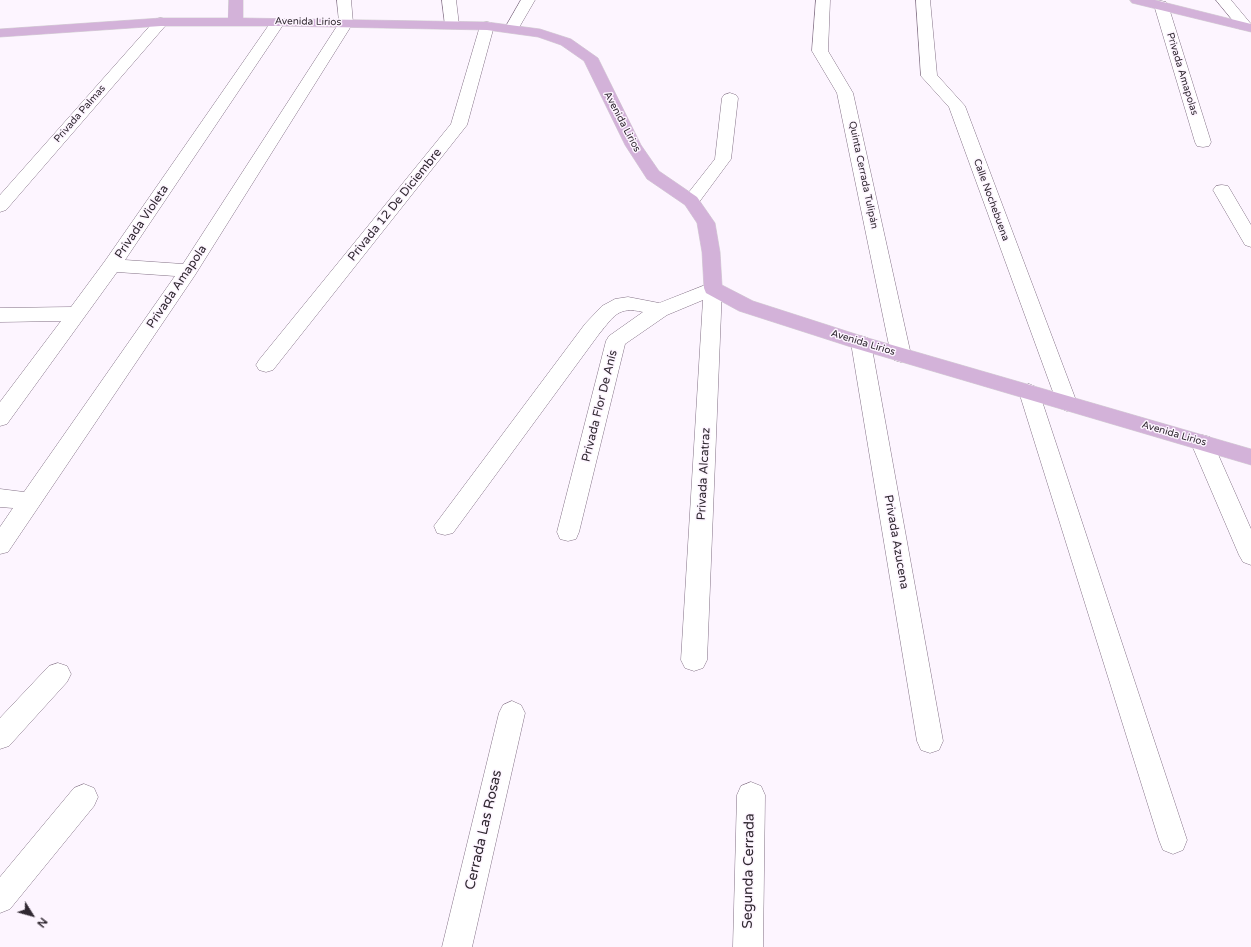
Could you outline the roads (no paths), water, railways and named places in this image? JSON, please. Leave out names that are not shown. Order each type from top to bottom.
[{"type":"main road","points":[[235,22],[236,0]]},
{"type":"main road","points":[[1137,0],[1248,27]]},
{"type":"main road","name":"Avenida Lirios","points":[[0,32],[161,22],[278,22],[487,26],[512,28],[540,33],[566,42],[590,58],[633,145],[653,175],[691,201],[706,222],[711,252],[713,288],[746,306],[861,343],[1251,457]]},
{"type":"street","points":[[344,0],[346,23]]},
{"type":"street","points":[[449,0],[452,25]]},
{"type":"street","points":[[512,28],[528,0]]},
{"type":"street","name":"Quinta Cerrada Tulipán","points":[[823,0],[820,51],[845,94],[901,355]]},
{"type":"street","name":"Calle Nochebuena","points":[[923,0],[929,76],[957,106],[1067,403]]},
{"type":"street","points":[[1223,0],[1248,27]]},
{"type":"street","name":"Privada Amapolas","points":[[1161,5],[1203,142]]},
{"type":"street","name":"Privada Palmas","points":[[0,206],[161,22]]},
{"type":"street","name":"Privada Violeta","points":[[0,418],[112,265],[278,22]]},
{"type":"street","name":"Privada Amapola","points":[[0,545],[188,272],[346,23]]},
{"type":"street","name":"Privada 12 De Diciembre","points":[[266,365],[459,125],[487,26]]},
{"type":"street","points":[[691,201],[723,159],[730,98]]},
{"type":"street","points":[[1222,190],[1251,241]]},
{"type":"street","points":[[112,265],[188,272]]},
{"type":"street","name":"Privada Flor De Anís","points":[[568,532],[616,341],[660,310],[713,288]]},
{"type":"street","name":"Privada Alcatraz","points":[[694,660],[713,288]]},
{"type":"street","points":[[445,526],[592,329],[610,308],[618,303],[628,302],[660,310]]},
{"type":"street","points":[[0,315],[77,314]]},
{"type":"street","name":"Privada Azucena","points":[[861,343],[930,741]]},
{"type":"street","points":[[1029,392],[1173,840]]},
{"type":"street","points":[[1202,443],[1251,555]]},
{"type":"street","points":[[0,498],[29,501]]},
{"type":"street","points":[[0,737],[58,674]]},
{"type":"street","name":"Cerrada Las Rosas","points":[[457,947],[512,713]]},
{"type":"street","name":"Segunda Cerrada","points":[[748,947],[751,795]]},
{"type":"street","points":[[0,899],[84,797]]}]
